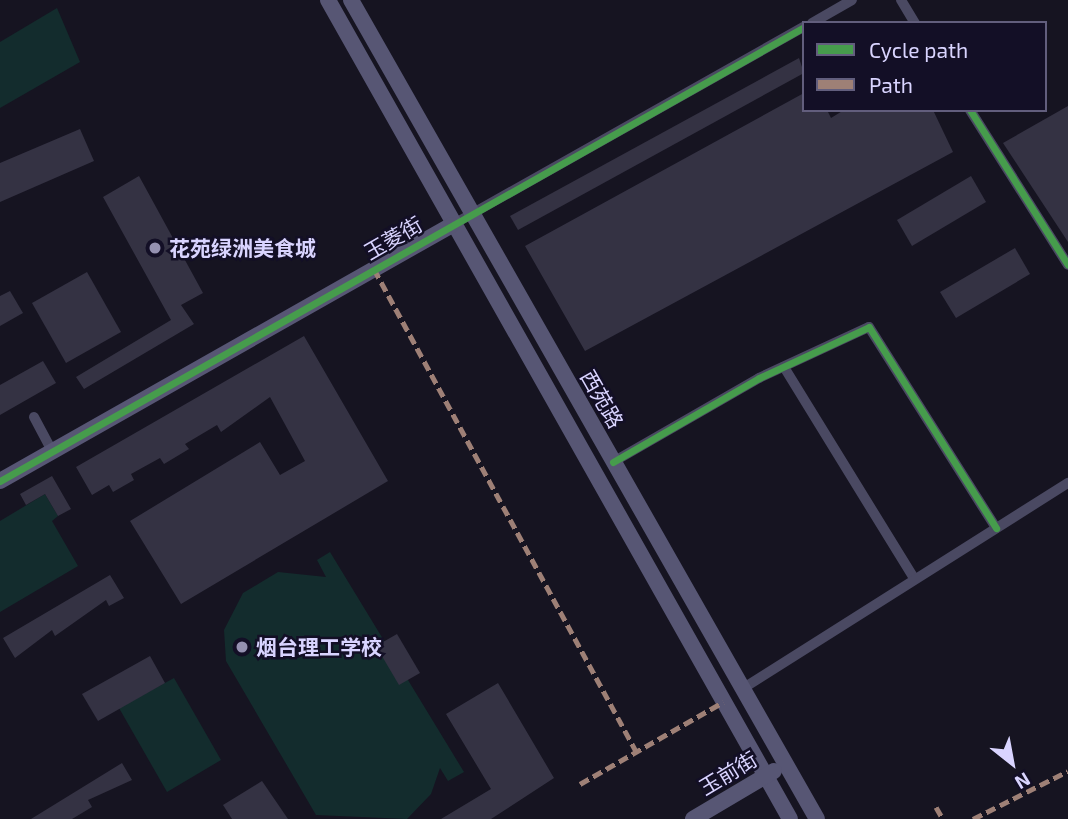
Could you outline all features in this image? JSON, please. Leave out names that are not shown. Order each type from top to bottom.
[{"type":"main road","points":[[328,0],[452,225],[790,819]]},
{"type":"main road","name":"西苑路","points":[[351,0],[817,819]]},
{"type":"main road","name":"玉菱街","points":[[0,481],[452,225]]},
{"type":"main road","name":"玉前街","points":[[692,819],[785,764]]},
{"type":"street","points":[[815,21],[852,0]]},
{"type":"street","points":[[901,0],[914,21]]},
{"type":"street","name":"玉菱街","points":[[452,225],[802,28]]},
{"type":"street","points":[[971,112],[1068,265]]},
{"type":"street","points":[[613,462],[784,367],[869,327],[996,528]]},
{"type":"street","points":[[784,367],[914,578]]},
{"type":"street","points":[[34,416],[53,452]]},
{"type":"street","points":[[742,689],[1068,483]]},
{"type":"green space","points":[[57,8],[80,62],[0,108],[0,42]]},
{"type":"green space","points":[[45,494],[58,516],[52,521],[78,566],[0,612],[0,521]]},
{"type":"green space","points":[[330,552],[464,772],[448,781],[440,768],[431,794],[407,819],[316,815],[226,661],[224,630],[243,593],[278,572],[326,577],[317,560]]},
{"type":"green space","points":[[174,678],[221,760],[167,792],[119,708]]},
{"type":"building","points":[[799,58],[802,74],[518,230],[510,216]]},
{"type":"building","points":[[802,94],[802,112],[828,112],[831,118],[841,112],[934,112],[953,152],[585,351],[525,246]]},
{"type":"building","points":[[1068,106],[1068,242],[1003,143]]},
{"type":"building","points":[[80,129],[94,161],[0,202],[0,163]]},
{"type":"building","points":[[139,176],[203,293],[181,305],[194,324],[84,389],[76,377],[171,320],[103,197]]},
{"type":"building","points":[[971,176],[986,202],[912,246],[897,220]]},
{"type":"building","points":[[1015,248],[1030,274],[956,318],[940,292]]},
{"type":"building","points":[[87,272],[121,332],[66,363],[32,303]]},
{"type":"building","points":[[10,291],[23,313],[0,326],[0,296]]},
{"type":"building","points":[[304,336],[388,481],[181,604],[130,521],[260,442],[280,475],[305,461],[270,397],[221,432],[217,425],[185,444],[189,449],[164,464],[160,458],[131,474],[134,480],[113,492],[109,485],[92,495],[76,467]]},
{"type":"building","points":[[43,361],[56,383],[0,415],[0,385]]},
{"type":"building","points":[[52,476],[71,509],[58,516],[45,494],[26,505],[20,494]]},
{"type":"building","points":[[110,575],[124,598],[109,606],[106,600],[55,636],[52,630],[15,658],[3,638]]},
{"type":"building","points":[[397,634],[420,673],[399,685],[376,646]]},
{"type":"building","points":[[150,656],[165,683],[98,721],[82,694]]},
{"type":"building","points":[[498,683],[554,778],[491,819],[441,819],[491,789],[446,714]]},
{"type":"building","points":[[122,763],[132,780],[88,800],[92,807],[72,819],[31,819]]},
{"type":"building","points":[[262,781],[288,819],[232,819],[223,805]]},
{"type":"marked path","points":[[374,269],[637,753]]},
{"type":"marked path","points":[[580,784],[723,702]]},
{"type":"marked path","points":[[973,819],[1068,771]]},
{"type":"marked path","points":[[936,807],[943,819]]},
{"type":"cycle path","points":[[0,481],[802,28]]},
{"type":"cycle path","points":[[971,112],[1068,265]]},
{"type":"cycle path","points":[[613,462],[759,378],[869,327],[996,528]]},
{"type":"place","name":"花苑绿洲美食城","points":[[155,248]]},
{"type":"place","name":"烟台理工学校","points":[[242,647]]}]
